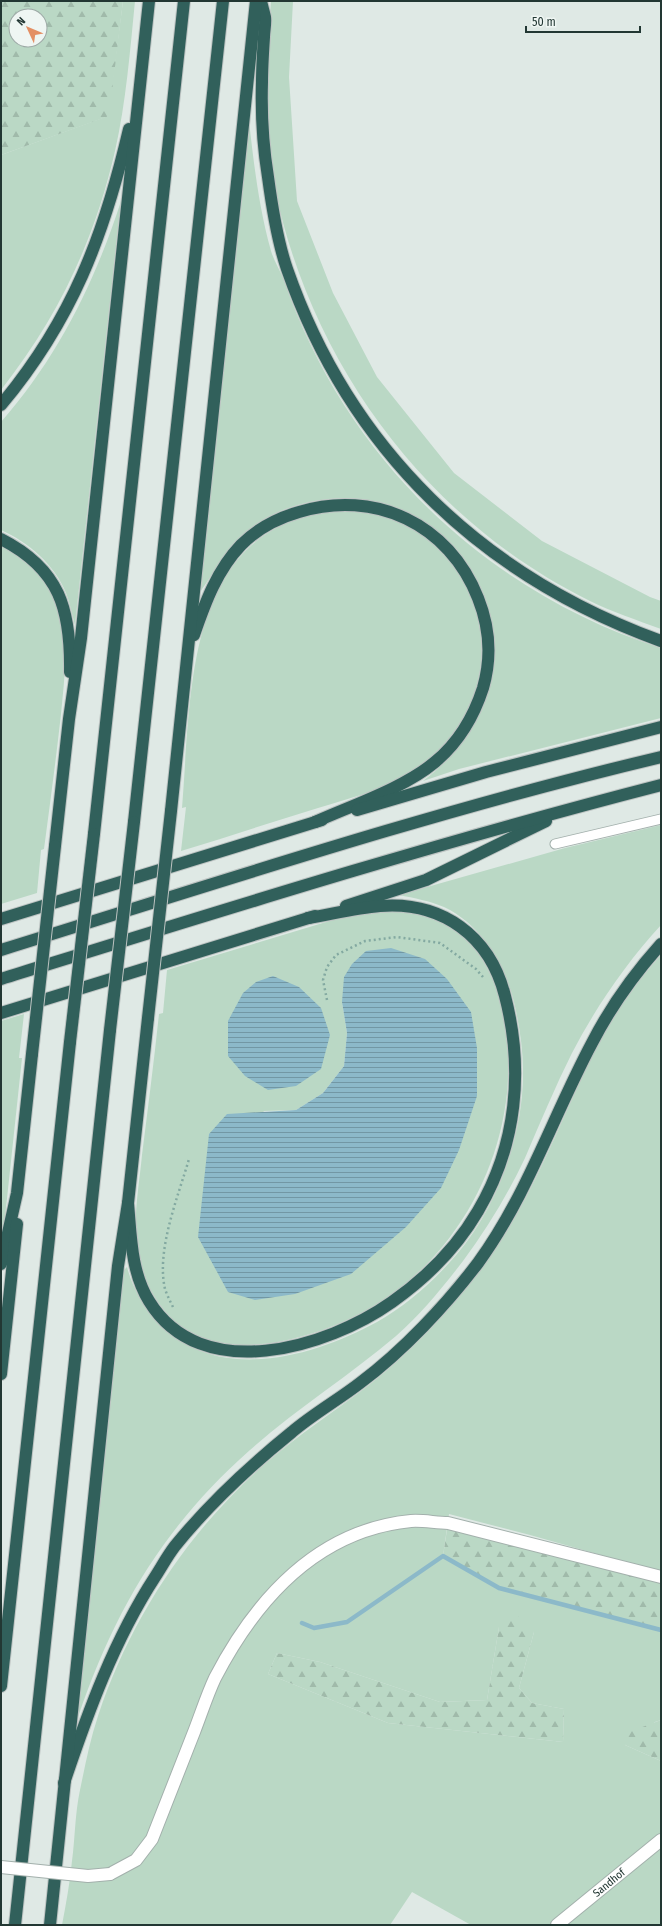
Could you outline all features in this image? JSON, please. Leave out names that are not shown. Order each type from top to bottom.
[{"type":"highway","points":[[1,1374],[17,1228],[17,1193],[69,720],[81,638],[131,179],[138,91],[149,1]]},
{"type":"highway","points":[[1,1686],[184,1]]},
{"type":"highway","points":[[15,1925],[110,1030],[223,1]]},
{"type":"highway","points":[[50,1925],[118,1266],[128,1203],[171,811],[256,1]]},
{"type":"highway","points":[[261,1],[265,17],[262,84],[264,146],[274,214],[286,267],[305,315],[340,384],[373,433],[409,477],[431,500],[471,535],[522,573],[552,592],[625,628],[661,641]]},
{"type":"highway","points":[[1,405],[59,325],[84,273],[100,235],[114,191],[138,91]]},
{"type":"highway","points":[[188,652],[210,592],[224,566],[242,544],[261,529],[294,513],[336,504],[378,508],[412,521],[441,541],[455,556],[475,589],[484,612],[489,643],[487,674],[479,700],[469,722],[455,742],[436,762],[413,776],[315,822]]},
{"type":"highway","points":[[1,539],[21,549],[41,566],[56,588],[62,604],[68,630],[70,655],[69,720]]},
{"type":"highway","points":[[1,919],[315,822],[486,772],[661,726]]},
{"type":"highway","points":[[1,950],[323,850],[494,801],[661,757]]},
{"type":"highway","points":[[1,979],[332,877],[574,807],[661,785]]},
{"type":"highway","points":[[1,1013],[426,880],[574,807]]},
{"type":"highway","points":[[128,1203],[135,1264],[143,1288],[150,1302],[169,1324],[185,1336],[202,1345],[221,1350],[241,1352],[277,1349],[309,1343],[341,1331],[366,1319],[393,1302],[425,1276],[454,1246],[478,1210],[495,1175],[507,1139],[514,1103],[516,1076],[516,1047],[511,1019],[503,987],[492,963],[481,945],[467,931],[450,918],[425,910],[403,906],[381,906],[308,918]]},
{"type":"highway","points":[[64,1784],[86,1719],[136,1606],[174,1546],[227,1489],[293,1431],[362,1381],[405,1346],[478,1263],[509,1216],[593,1041],[616,1002],[661,944]]},
{"type":"highway","points":[[1,1264],[17,1193]]},
{"type":"street","points":[[1,1867],[88,1876],[110,1874],[136,1860],[152,1839],[214,1680],[234,1644],[260,1608],[293,1573],[328,1548],[353,1534],[412,1521],[448,1523],[661,1578]]},
{"type":"street","name":"Sandhof","points":[[557,1925],[661,1840]]},
{"type":"lane","points":[[555,844],[661,818]]},
{"type":"path","points":[[327,1000],[323,980],[327,967],[336,955],[365,941],[391,937],[440,943],[476,969],[486,980]]},
{"type":"path","points":[[174,1308],[165,1290],[163,1262],[170,1225],[189,1159]]},
{"type":"green space","points":[[1,1],[123,1],[109,116],[1,155]]},
{"type":"green space","points":[[123,1],[135,1],[127,76],[115,151],[96,216],[72,277],[57,306],[40,335],[1,390],[1,155],[108,116]]},
{"type":"green space","points":[[271,1],[293,1],[289,77],[297,201],[333,293],[377,377],[454,473],[542,541],[650,597],[661,601],[661,629],[590,601],[532,568],[478,529],[430,483],[387,433],[350,378],[318,320],[294,258],[276,194],[267,122],[267,73]]},
{"type":"green space","points":[[249,121],[260,203],[271,251],[310,344],[343,404],[383,459],[429,509],[480,553],[536,592],[597,623],[661,648],[661,718],[459,769],[423,781],[444,763],[462,742],[477,719],[483,706],[488,693],[494,657],[492,623],[482,590],[465,561],[442,536],[414,516],[382,503],[347,498],[335,498],[301,504],[268,517],[240,538],[200,592]]},
{"type":"green space","points":[[121,201],[75,625],[66,593],[55,573],[48,564],[31,548],[1,530],[1,422],[40,371],[73,318],[99,261]]},
{"type":"green space","points":[[345,510],[370,512],[388,517],[417,531],[442,552],[462,577],[469,591],[478,618],[482,644],[480,670],[474,695],[463,718],[448,739],[430,759],[397,781],[363,794],[181,851],[186,807],[182,808],[189,712],[196,663],[207,617],[225,577],[253,544],[292,521]]},
{"type":"green space","points":[[1,546],[34,570],[54,596],[64,633],[65,673],[57,748],[44,849],[41,850],[37,893],[1,904]]},
{"type":"green space","points":[[661,825],[661,925],[612,986],[581,1036],[548,1105],[525,1158],[497,1211],[463,1261],[440,1290],[405,1328],[378,1351],[304,1406],[250,1450],[219,1479],[192,1509],[168,1539],[126,1605],[108,1640],[78,1717],[76,1716],[113,1370],[121,1273],[127,1267],[132,1283],[149,1311],[160,1324],[183,1343],[209,1354],[237,1359],[266,1359],[296,1354],[324,1346],[352,1335],[377,1322],[399,1308],[420,1291],[448,1264],[472,1235],[485,1214],[496,1191],[506,1168],[519,1119],[522,1094],[523,1063],[516,1011],[507,980],[492,951],[482,937],[458,915],[444,907],[428,901],[399,895],[565,848]]},
{"type":"green space","points":[[386,911],[406,913],[425,916],[441,922],[468,941],[489,971],[497,990],[504,1015],[508,1054],[507,1093],[500,1134],[494,1154],[477,1193],[456,1229],[428,1263],[410,1280],[382,1301],[338,1324],[279,1342],[241,1345],[222,1344],[206,1340],[191,1334],[178,1324],[156,1299],[148,1285],[142,1269],[136,1242],[136,1217],[142,1155],[159,1014],[163,1013],[167,970],[336,919],[361,913]],"holes":[[[342,1002],[406,1227],[263,1111],[296,1110],[323,1093],[344,1066],[347,1033]]]},
{"type":"green space","points":[[661,955],[661,1572],[449,1514],[443,1556],[499,1588],[661,1630],[661,1720],[655,1722],[625,1745],[661,1761],[661,1925],[471,1925],[412,1892],[390,1925],[62,1925],[70,1877],[78,1799],[98,1716],[111,1680],[127,1645],[165,1578],[187,1547],[238,1489],[278,1453],[385,1372],[417,1343],[461,1295],[487,1261],[516,1216],[540,1169],[591,1057],[618,1011]],"holes":[[[499,1627],[534,1632],[519,1688],[532,1703],[564,1709],[563,1742],[388,1723],[268,1674],[277,1653],[320,1662],[440,1702],[487,1700]]]},
{"type":"green space","points":[[24,1014],[19,1058],[22,1058],[5,1217],[1,1236],[1,1021]]},
{"type":"green space","points":[[448,1523],[661,1577],[661,1630],[499,1588],[443,1556]]},
{"type":"green space","points":[[516,1614],[534,1632],[519,1688],[532,1703],[564,1709],[563,1742],[388,1723],[268,1674],[277,1653],[320,1662],[440,1702],[487,1700],[499,1627]]},
{"type":"green space","points":[[661,1720],[661,1761],[625,1745],[629,1732]]},
{"type":"water","points":[[391,948],[425,959],[447,979],[471,1012],[477,1048],[477,1096],[459,1150],[441,1188],[406,1227],[351,1274],[295,1294],[255,1300],[228,1292],[198,1237],[209,1134],[227,1114],[296,1110],[323,1093],[344,1066],[347,1033],[342,1002],[344,977],[352,964],[366,951]]},
{"type":"water","points":[[273,976],[299,987],[321,1008],[330,1035],[321,1069],[296,1086],[268,1090],[245,1076],[228,1056],[228,1021],[243,993],[256,982]]},
{"type":"waterway","points":[[302,1623],[314,1628],[347,1622],[443,1556],[499,1588],[661,1630]]}]
